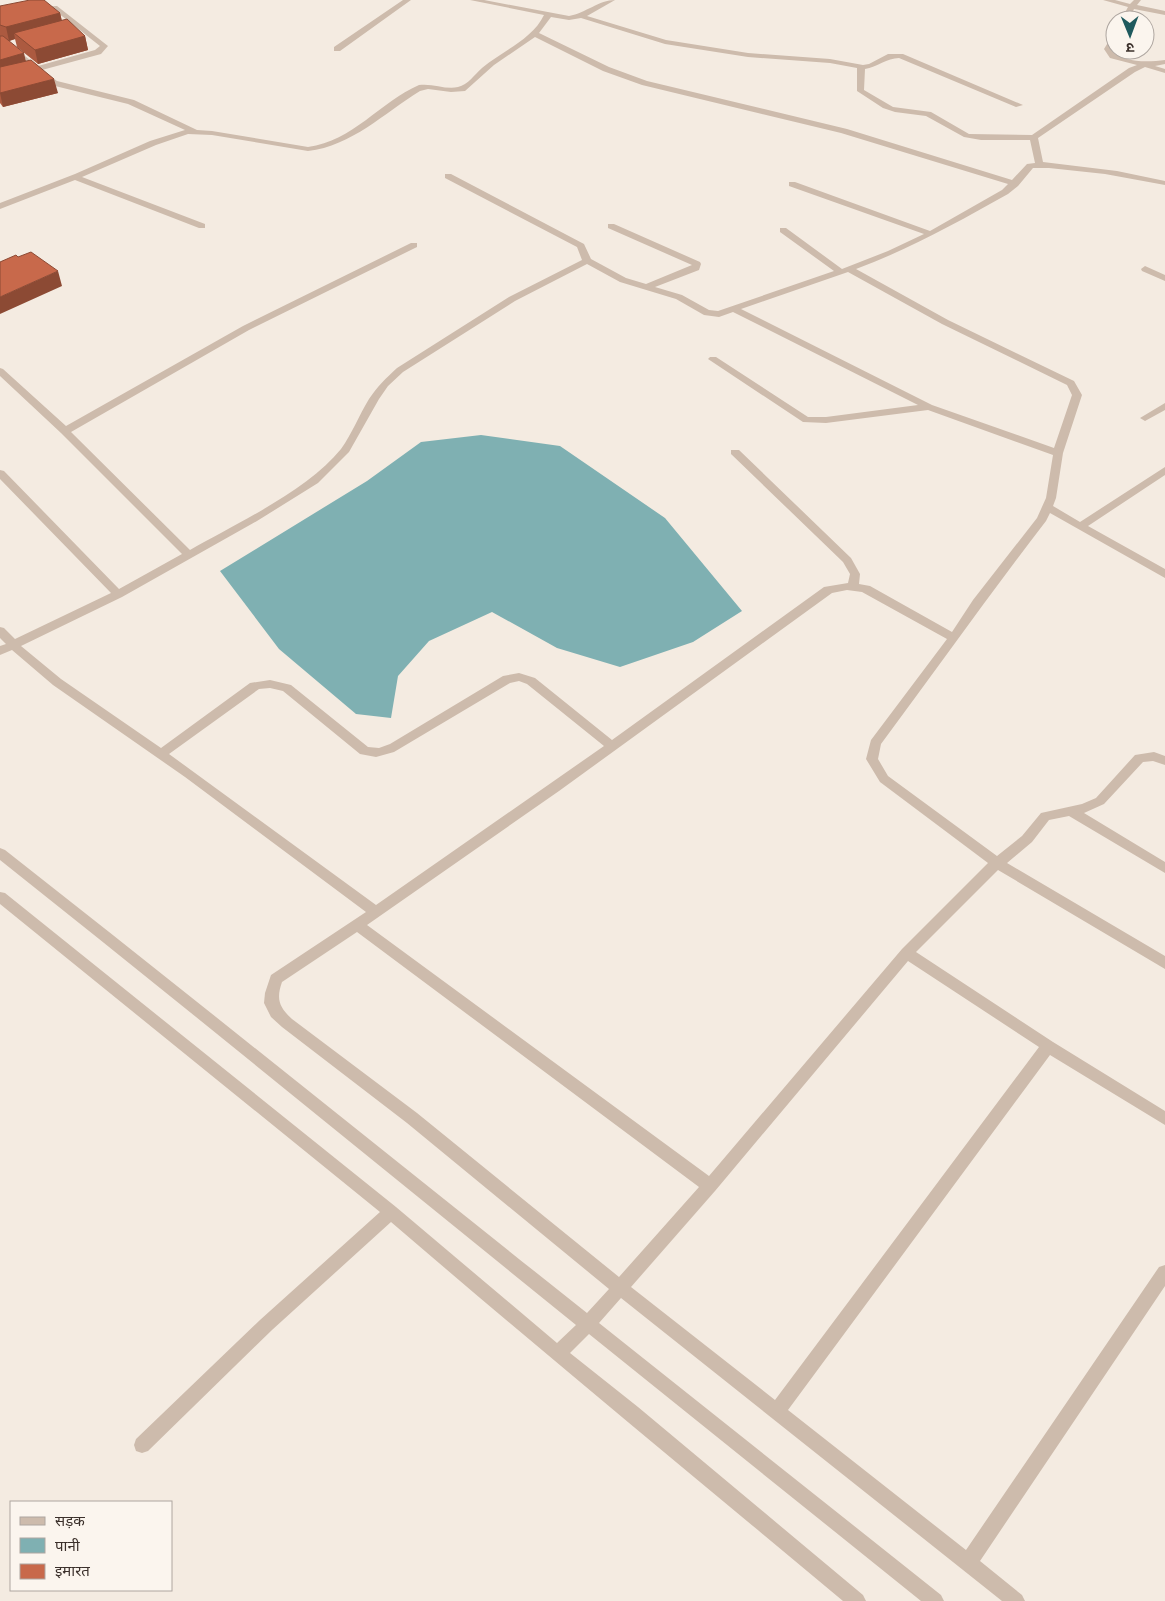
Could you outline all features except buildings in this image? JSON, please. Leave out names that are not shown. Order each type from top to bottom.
[{"type":"street","points":[[337,49],[408,0]]},
{"type":"street","points":[[474,0],[569,18],[581,16],[608,2]]},
{"type":"street","points":[[595,0],[608,2]]},
{"type":"street","points":[[1106,0],[1135,3],[1165,13]]},
{"type":"street","points":[[0,79],[102,49],[104,46],[55,7],[45,6],[27,10]]},
{"type":"street","points":[[0,39],[4,46],[54,83],[131,102],[194,131],[308,149],[324,147],[361,127],[420,87],[457,90],[465,88],[486,68],[533,33],[544,23],[548,15]]},
{"type":"street","points":[[581,16],[679,45],[748,55],[830,61],[861,67],[871,66],[891,56],[900,56],[1019,105]]},
{"type":"street","points":[[72,28],[81,26]]},
{"type":"street","points":[[533,33],[606,69],[645,83],[844,131],[1015,184]]},
{"type":"street","points":[[4,46],[17,43]]},
{"type":"street","points":[[1125,60],[1165,71]]},
{"type":"street","points":[[861,67],[862,74],[859,87],[861,91],[892,109],[931,114],[946,123],[954,131],[971,137],[1017,135],[1034,138],[1071,110],[1132,70],[1144,65],[1165,62]]},
{"type":"street","points":[[0,206],[178,134],[194,131]]},
{"type":"street","points":[[1034,138],[1039,165]]},
{"type":"street","points":[[448,176],[581,246],[587,261],[623,280],[679,297],[713,314],[724,314],[891,253],[990,202],[1015,184],[1030,166],[1039,165],[1120,174],[1165,183]]},
{"type":"street","points":[[74,177],[202,226]]},
{"type":"street","points":[[792,184],[931,234]]},
{"type":"street","points":[[611,226],[698,266],[646,287]]},
{"type":"street","points":[[783,230],[845,270],[945,322],[1071,383],[1077,395],[1076,403],[1058,453],[1047,507],[1042,519],[875,743],[872,759],[884,779],[998,864],[1165,963]]},
{"type":"street","points":[[65,432],[246,328],[414,245]]},
{"type":"street","points":[[0,651],[118,594],[294,495],[325,472],[350,443],[374,399],[385,384],[400,370],[512,299],[587,261]]},
{"type":"street","points":[[1145,269],[1165,278]]},
{"type":"street","points":[[735,310],[929,407],[1058,453]]},
{"type":"street","points":[[713,359],[806,420],[826,420],[929,407]]},
{"type":"street","points":[[0,371],[65,432],[189,555]]},
{"type":"street","points":[[1145,418],[1165,406]]},
{"type":"street","points":[[735,452],[847,560],[855,574],[853,586]]},
{"type":"street","points":[[1081,526],[1165,470]]},
{"type":"street","points":[[0,473],[118,594]]},
{"type":"street","points":[[1047,507],[1165,574]]},
{"type":"street","points":[[954,638],[866,589],[840,586],[828,590],[612,746],[376,912],[276,978],[271,993],[271,1004],[276,1013],[412,1118],[620,1288],[1016,1601]]},
{"type":"street","points":[[0,631],[12,645],[50,676],[161,754],[376,912]]},
{"type":"street","points":[[161,754],[254,686],[265,683],[274,683],[287,688],[364,751],[382,753],[507,679],[519,677],[531,681],[612,746]]},
{"type":"street","points":[[558,1354],[588,1324],[710,1186],[907,953],[989,870],[1027,839],[1046,816],[1084,808],[1100,801],[1139,758],[1154,756],[1165,761]]},
{"type":"street","points":[[1071,810],[1165,868]]},
{"type":"street","points":[[0,853],[213,1021],[365,1146],[935,1601]]},
{"type":"street","points":[[0,897],[391,1212],[558,1354],[632,1413],[857,1601]]},
{"type":"street","points":[[357,925],[710,1186]]},
{"type":"street","points":[[907,953],[1048,1046],[1165,1118]]},
{"type":"street","points":[[776,1412],[1048,1046]]},
{"type":"street","points":[[142,1445],[266,1325],[391,1212]]},
{"type":"street","points":[[968,1563],[1165,1272]]},
{"type":"water","points":[[481,435],[560,446],[665,518],[742,611],[693,642],[620,667],[557,648],[492,612],[429,641],[398,676],[391,718],[356,714],[279,649],[220,571],[367,481],[421,442]]}]
